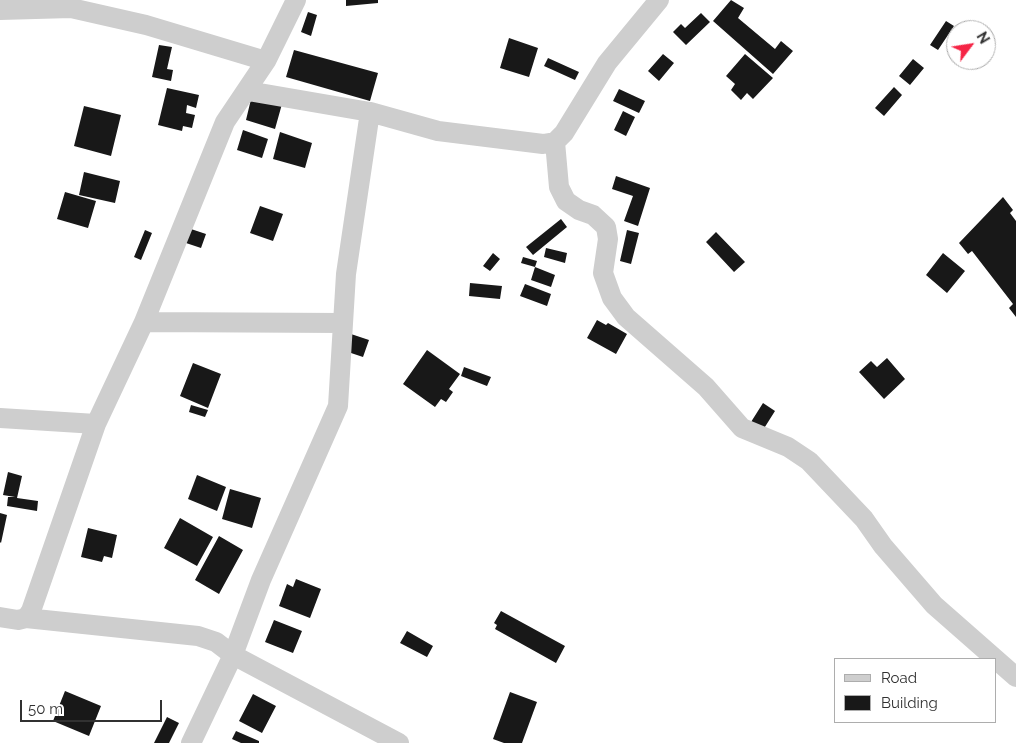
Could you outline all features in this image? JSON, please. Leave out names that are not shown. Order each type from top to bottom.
[{"type":"street","points":[[26,618],[34,602],[96,424],[144,322],[225,122],[248,91],[266,61],[296,0]]},
{"type":"street","points":[[248,91],[370,112],[438,131],[543,144],[555,142],[564,133],[607,63],[659,0]]},
{"type":"street","points":[[0,10],[71,8],[146,25],[266,61]]},
{"type":"street","points":[[191,743],[233,655],[261,580],[338,406],[346,274],[370,112]]},
{"type":"street","points":[[555,142],[559,187],[566,201],[579,210],[593,215],[606,227],[608,239],[603,273],[612,298],[626,317],[706,387],[742,428],[788,447],[809,461],[864,519],[883,546],[934,606],[994,658]]},
{"type":"street","points":[[144,322],[342,323]]},
{"type":"street","points":[[0,418],[96,424]]},
{"type":"street","points":[[0,618],[18,620],[26,618],[198,636],[216,642],[233,655],[399,743]]},
{"type":"street","points":[[996,660],[1016,677]]},
{"type":"building","points":[[346,0],[378,0],[378,3],[346,6]]},
{"type":"building","points":[[731,0],[744,8],[738,18],[775,49],[781,41],[793,51],[773,74],[713,21]]},
{"type":"building","points":[[308,12],[317,15],[311,36],[301,32]]},
{"type":"building","points":[[701,13],[710,22],[686,45],[673,32],[681,24],[685,28]]},
{"type":"building","points":[[946,21],[946,38],[938,50],[930,45]]},
{"type":"building","points":[[509,38],[538,48],[529,77],[500,68]]},
{"type":"building","points":[[159,45],[172,47],[167,69],[173,70],[171,81],[152,77]]},
{"type":"building","points":[[294,50],[378,73],[370,101],[286,77]]},
{"type":"building","points":[[663,54],[674,63],[659,81],[648,71]]},
{"type":"building","points":[[745,54],[773,78],[753,99],[747,93],[741,100],[731,90],[735,84],[726,76]]},
{"type":"building","points":[[548,58],[579,72],[575,80],[544,66]]},
{"type":"building","points":[[913,59],[924,68],[910,85],[899,76]]},
{"type":"building","points":[[894,87],[902,95],[884,116],[875,108]]},
{"type":"building","points":[[167,88],[199,95],[196,108],[187,105],[186,113],[195,115],[192,128],[183,126],[182,131],[158,125]]},
{"type":"building","points":[[619,89],[645,101],[639,113],[613,101]]},
{"type":"building","points":[[252,95],[282,104],[275,129],[246,120]]},
{"type":"building","points":[[84,106],[121,115],[111,156],[74,146]]},
{"type":"building","points":[[623,111],[635,117],[626,136],[614,130]]},
{"type":"building","points":[[243,130],[268,139],[262,158],[237,150]]},
{"type":"building","points":[[280,132],[312,143],[305,168],[273,159]]},
{"type":"building","points":[[84,172],[120,181],[115,203],[79,195]]},
{"type":"building","points":[[616,176],[650,188],[638,226],[624,221],[633,196],[612,189]]},
{"type":"building","points":[[65,192],[96,201],[88,228],[57,219]]},
{"type":"building","points":[[1003,197],[1013,210],[1010,213],[1016,221],[1016,317],[1009,308],[1013,304],[972,251],[968,254],[959,243]]},
{"type":"building","points":[[260,206],[283,214],[273,241],[250,233]]},
{"type":"building","points":[[561,219],[567,227],[533,255],[526,247]]},
{"type":"building","points":[[188,228],[206,234],[201,248],[183,242]]},
{"type":"building","points":[[145,230],[152,233],[141,260],[134,257]]},
{"type":"building","points":[[627,230],[639,233],[631,264],[620,261]]},
{"type":"building","points":[[716,232],[745,262],[734,272],[706,242]]},
{"type":"building","points":[[546,248],[567,253],[565,263],[544,257]]},
{"type":"building","points":[[493,253],[500,259],[490,271],[483,266]]},
{"type":"building","points":[[943,253],[965,271],[947,293],[926,275]]},
{"type":"building","points":[[523,257],[537,261],[535,267],[521,263]]},
{"type":"building","points":[[535,267],[555,275],[551,287],[531,280]]},
{"type":"building","points":[[470,283],[502,286],[500,299],[469,296]]},
{"type":"building","points":[[525,284],[551,294],[547,306],[520,296]]},
{"type":"building","points":[[597,320],[606,325],[608,323],[627,334],[616,354],[587,338]]},
{"type":"building","points":[[351,334],[369,340],[363,357],[345,351]]},
{"type":"building","points":[[427,350],[460,374],[449,389],[453,392],[446,402],[441,399],[435,407],[403,384]]},
{"type":"building","points":[[887,358],[905,379],[884,399],[859,372],[871,361],[877,367]]},
{"type":"building","points":[[193,363],[221,374],[208,408],[180,396]]},
{"type":"building","points":[[464,367],[491,377],[487,386],[461,376]]},
{"type":"building","points":[[763,403],[775,411],[763,430],[751,422]]},
{"type":"building","points":[[191,405],[208,410],[205,417],[189,412]]},
{"type":"building","points":[[8,472],[22,476],[17,498],[38,501],[37,511],[7,506],[8,497],[15,497],[3,495]]},
{"type":"building","points":[[197,475],[226,487],[217,511],[188,499]]},
{"type":"building","points":[[230,489],[261,498],[252,528],[222,519]]},
{"type":"building","points":[[0,513],[7,515],[1,543],[0,542]]},
{"type":"building","points":[[180,518],[213,537],[197,566],[164,548]]},
{"type":"building","points":[[88,528],[117,535],[112,558],[104,556],[102,562],[81,557]]},
{"type":"building","points":[[219,536],[243,550],[219,594],[195,580]]},
{"type":"building","points":[[296,579],[321,589],[310,618],[279,606],[287,584],[293,587]]},
{"type":"building","points":[[501,611],[565,646],[556,663],[495,629],[497,625],[494,623]]},
{"type":"building","points":[[274,620],[302,631],[293,653],[265,642]]},
{"type":"building","points":[[407,631],[433,646],[427,657],[400,643]]},
{"type":"building","points":[[65,691],[101,706],[89,736],[53,721]]},
{"type":"building","points":[[510,692],[537,702],[522,743],[504,743],[493,739]]},
{"type":"building","points":[[253,694],[276,706],[262,733],[239,721]]},
{"type":"building","points":[[167,717],[179,723],[169,743],[154,743]]},
{"type":"building","points":[[236,731],[259,741],[259,743],[241,743],[232,739]]}]
